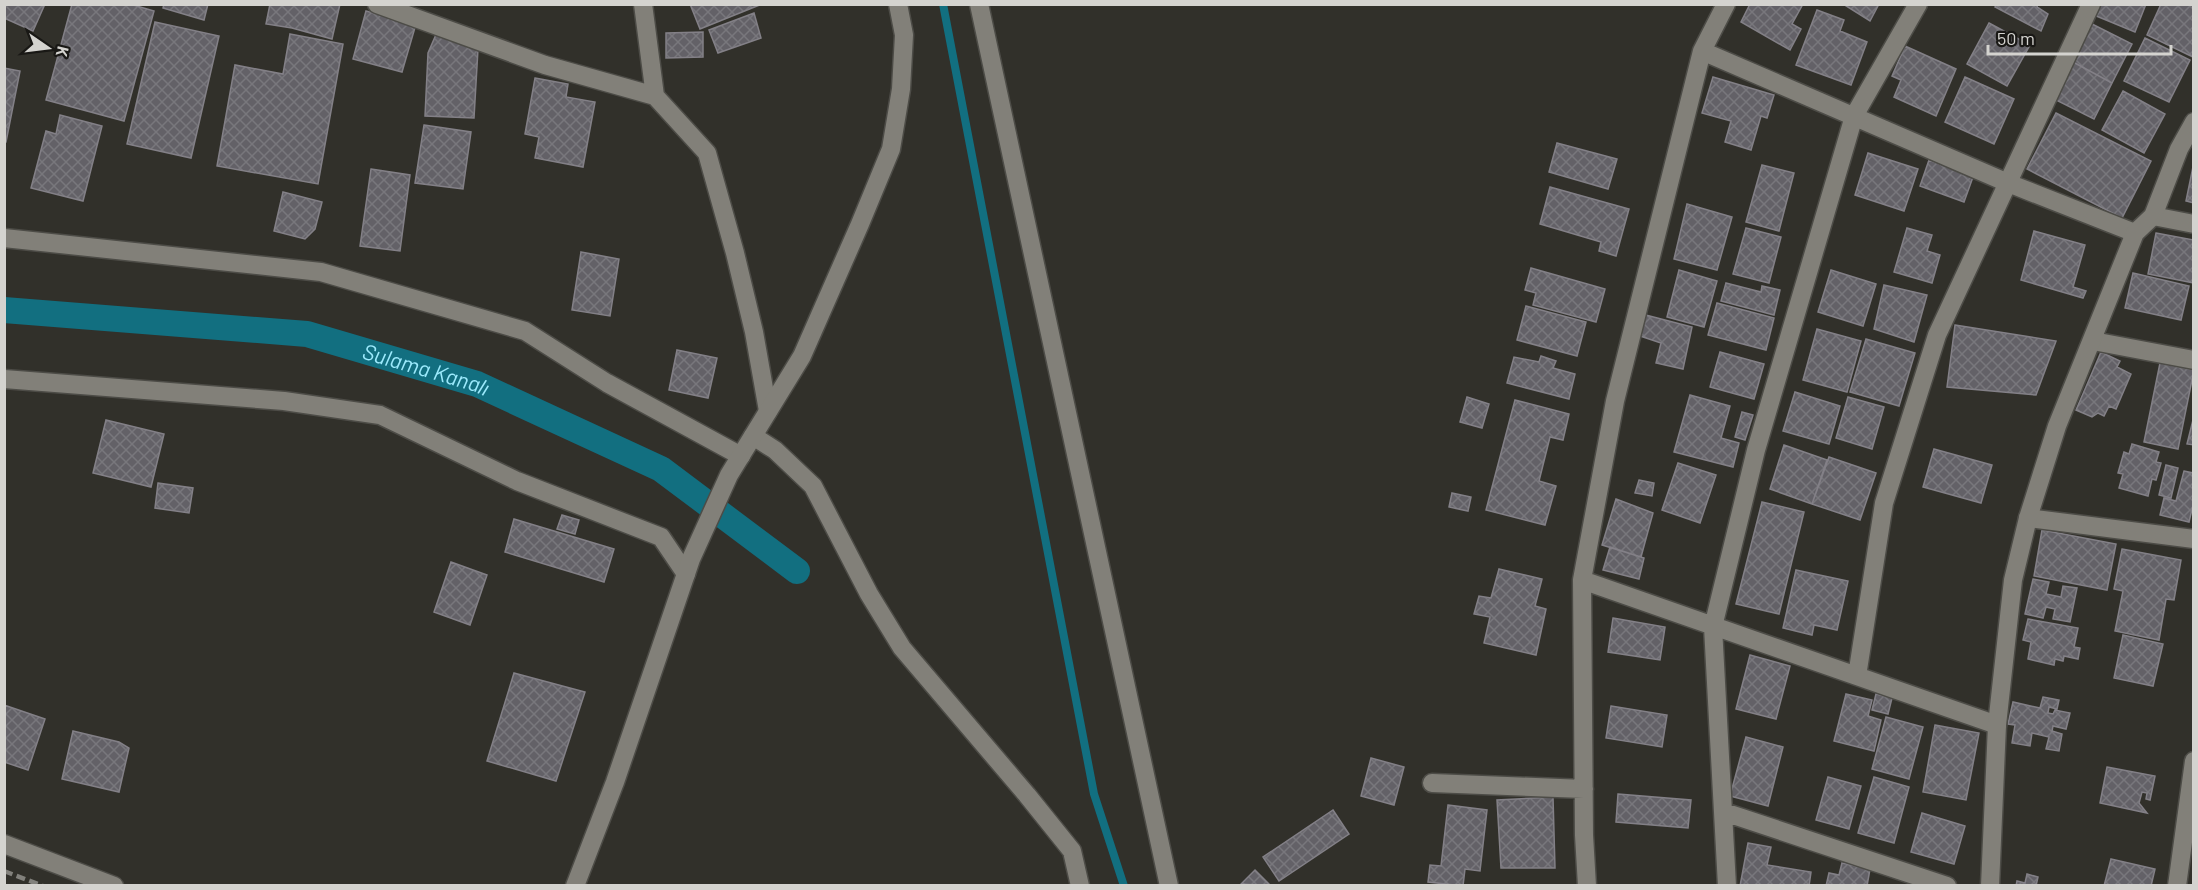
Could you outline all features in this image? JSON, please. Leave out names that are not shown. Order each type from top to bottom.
[{"type":"street","points":[[377,4],[545,65],[655,96],[707,153],[754,332],[768,411]]},
{"type":"street","points":[[643,4],[655,96]]},
{"type":"street","points":[[574,885],[615,782],[688,567],[729,475],[802,356],[891,149],[902,89],[904,35],[898,4]]},
{"type":"street","points":[[979,4],[1169,885]]},
{"type":"street","points":[[1587,885],[1582,580],[1614,401],[1702,51],[1726,4]]},
{"type":"street","points":[[1727,885],[1713,627],[1756,450],[1854,116],[1918,4]]},
{"type":"street","points":[[1857,676],[1884,503],[1937,335],[2091,4]]},
{"type":"street","points":[[1702,51],[2008,183],[2134,233]]},
{"type":"street","points":[[1990,885],[1997,725],[2013,579],[2028,518],[2057,426],[2093,341],[2134,233],[2152,216],[2179,149],[2193,122]]},
{"type":"street","points":[[2152,216],[2193,224]]},
{"type":"street","points":[[4,238],[321,272],[525,331],[607,383],[741,456]]},
{"type":"street","points":[[2093,341],[2193,360]]},
{"type":"street","points":[[4,380],[284,401],[380,415],[517,481],[661,537],[688,567]]},
{"type":"street","points":[[753,436],[775,450],[813,486],[869,594],[902,648],[1028,795],[1072,851],[1080,885]]},
{"type":"street","points":[[2028,518],[2193,539]]},
{"type":"street","points":[[1582,580],[1997,725]]},
{"type":"street","points":[[2177,885],[2193,761]]},
{"type":"street","points":[[1432,783],[1584,789]]},
{"type":"street","points":[[1724,812],[1947,885]]},
{"type":"street","points":[[4,844],[114,885]]},
{"type":"building","points":[[4,4],[45,4],[33,31],[4,18]]},
{"type":"building","points":[[72,4],[130,4],[154,11],[124,121],[46,100]]},
{"type":"building","points":[[164,4],[208,4],[204,20],[163,8]]},
{"type":"building","points":[[270,4],[340,4],[332,39],[292,28],[266,24]]},
{"type":"building","points":[[690,4],[762,4],[700,29]]},
{"type":"building","points":[[1750,4],[1803,4],[1792,24],[1801,29],[1790,50],[1741,22]]},
{"type":"building","points":[[1843,4],[1879,4],[1870,21]]},
{"type":"building","points":[[1997,4],[2038,4],[2037,7],[2048,14],[2041,31],[1995,7]]},
{"type":"building","points":[[2099,4],[2146,4],[2135,32],[2094,15]]},
{"type":"building","points":[[2161,4],[2194,4],[2193,57],[2147,35]]},
{"type":"building","points":[[1817,10],[1844,20],[1840,31],[1867,42],[1851,85],[1796,65]]},
{"type":"building","points":[[366,11],[416,24],[402,72],[353,59]]},
{"type":"building","points":[[754,13],[761,38],[718,53],[709,30]]},
{"type":"building","points":[[155,22],[219,36],[191,158],[127,144]]},
{"type":"building","points":[[1989,23],[2030,45],[2007,86],[1967,64]]},
{"type":"building","points":[[2092,24],[2132,44],[2112,83],[2073,62]]},
{"type":"building","points":[[438,30],[478,49],[474,118],[425,116],[428,53]]},
{"type":"building","points":[[703,32],[703,57],[666,58],[666,33]]},
{"type":"building","points":[[290,34],[343,44],[318,184],[217,166],[235,65],[283,74]]},
{"type":"building","points":[[2145,38],[2190,60],[2169,102],[2124,81]]},
{"type":"building","points":[[1905,46],[1956,69],[1936,116],[1894,97],[1901,80],[1892,76]]},
{"type":"building","points":[[2073,62],[2112,83],[2094,119],[2054,99]]},
{"type":"building","points":[[4,68],[20,71],[6,142],[4,142]]},
{"type":"building","points":[[1713,77],[1774,95],[1767,118],[1761,116],[1751,150],[1725,142],[1731,121],[1702,113]]},
{"type":"building","points":[[1965,77],[2014,99],[1994,144],[1945,122]]},
{"type":"building","points":[[535,78],[568,84],[566,97],[595,102],[583,167],[535,158],[539,137],[525,134]]},
{"type":"building","points":[[2123,91],[2165,114],[2144,153],[2102,130]]},
{"type":"building","points":[[2056,113],[2151,161],[2122,218],[2027,169]]},
{"type":"building","points":[[60,115],[102,126],[83,201],[31,188],[46,131],[56,134]]},
{"type":"building","points":[[424,125],[471,132],[463,189],[415,183]]},
{"type":"building","points":[[1557,143],[1617,159],[1608,189],[1549,172]]},
{"type":"building","points":[[1868,153],[1918,169],[1904,211],[1855,195]]},
{"type":"building","points":[[1929,160],[1973,177],[1964,202],[1920,186]]},
{"type":"building","points":[[2194,162],[2194,203],[2186,201]]},
{"type":"building","points":[[1762,165],[1794,173],[1779,231],[1746,222]]},
{"type":"building","points":[[371,169],[410,175],[400,251],[360,246]]},
{"type":"building","points":[[1550,187],[1629,209],[1616,256],[1599,251],[1601,242],[1540,224]]},
{"type":"building","points":[[283,192],[322,202],[315,229],[305,239],[274,231]]},
{"type":"building","points":[[1687,204],[1732,217],[1717,270],[1674,259]]},
{"type":"building","points":[[1746,228],[1781,237],[1769,283],[1733,274]]},
{"type":"building","points":[[1907,228],[1932,235],[1927,251],[1940,255],[1932,283],[1894,272]]},
{"type":"building","points":[[2034,231],[2085,245],[2073,287],[2086,291],[2083,298],[2021,280]]},
{"type":"building","points":[[2156,233],[2194,240],[2194,283],[2148,274]]},
{"type":"building","points":[[581,252],[619,259],[610,316],[572,310]]},
{"type":"building","points":[[1531,268],[1605,289],[1596,322],[1533,305],[1536,293],[1525,290]]},
{"type":"building","points":[[1679,270],[1717,281],[1704,327],[1667,317]]},
{"type":"building","points":[[1831,270],[1876,284],[1863,326],[1818,312]]},
{"type":"building","points":[[2133,273],[2189,286],[2181,320],[2125,308]]},
{"type":"building","points":[[1726,283],[1761,292],[1762,286],[1780,290],[1774,315],[1721,301]]},
{"type":"building","points":[[1884,285],[1927,295],[1914,342],[1874,329]]},
{"type":"building","points":[[1717,303],[1774,318],[1766,350],[1708,335]]},
{"type":"building","points":[[1526,306],[1586,322],[1577,356],[1517,340]]},
{"type":"building","points":[[1642,314],[1692,327],[1683,369],[1656,363],[1661,343],[1637,335]]},
{"type":"building","points":[[1955,325],[2056,341],[2036,395],[1947,387]]},
{"type":"building","points":[[1817,329],[1861,341],[1847,392],[1803,380]]},
{"type":"building","points":[[1866,339],[1915,353],[1899,406],[1850,392]]},
{"type":"building","points":[[677,350],[717,358],[708,398],[669,390]]},
{"type":"building","points":[[1720,352],[1764,364],[1754,399],[1710,387]]},
{"type":"building","points":[[2101,352],[2120,361],[2117,367],[2131,374],[2116,409],[2109,406],[2104,416],[2098,413],[2092,417],[2076,410]]},
{"type":"building","points":[[1541,356],[1556,361],[1553,368],[1575,374],[1569,399],[1507,383],[1514,357],[1539,362]]},
{"type":"building","points":[[2160,363],[2194,370],[2178,449],[2144,442]]},
{"type":"building","points":[[1795,392],[1840,406],[1829,444],[1783,431]]},
{"type":"building","points":[[1690,395],[1730,406],[1721,438],[1739,443],[1733,467],[1674,452]]},
{"type":"building","points":[[1467,397],[1489,404],[1482,428],[1460,422]]},
{"type":"building","points":[[1848,397],[1884,407],[1872,449],[1836,438]]},
{"type":"building","points":[[1515,400],[1569,414],[1563,440],[1550,437],[1539,481],[1556,486],[1545,525],[1486,510]]},
{"type":"building","points":[[1742,412],[1753,415],[1745,440],[1735,437]]},
{"type":"building","points":[[2194,416],[2194,445],[2187,444]]},
{"type":"building","points":[[106,420],[164,434],[151,487],[93,473]]},
{"type":"building","points":[[2132,444],[2159,452],[2156,462],[2161,463],[2156,480],[2152,479],[2148,496],[2119,488],[2123,474],[2118,473],[2124,452],[2129,454]]},
{"type":"building","points":[[1784,445],[1827,460],[1812,504],[1770,489]]},
{"type":"building","points":[[1934,449],[1992,465],[1981,503],[1923,487]]},
{"type":"building","points":[[1829,457],[1876,473],[1860,520],[1812,504]]},
{"type":"building","points":[[1678,463],[1716,475],[1700,523],[1662,510]]},
{"type":"building","points":[[2166,465],[2178,468],[2171,498],[2159,495]]},
{"type":"building","points":[[2184,471],[2194,473],[2194,501],[2189,522],[2160,515],[2164,498],[2176,501]]},
{"type":"building","points":[[1639,480],[1654,483],[1652,496],[1635,493]]},
{"type":"building","points":[[158,483],[193,488],[189,513],[155,508]]},
{"type":"building","points":[[1452,493],[1471,497],[1468,511],[1449,507]]},
{"type":"building","points":[[1616,499],[1653,513],[1641,557],[1602,545]]},
{"type":"building","points":[[1762,502],[1804,512],[1779,614],[1736,604]]},
{"type":"building","points":[[562,515],[579,520],[575,534],[557,529]]},
{"type":"building","points":[[514,519],[614,549],[604,582],[505,552]]},
{"type":"building","points":[[2042,530],[2116,544],[2107,590],[2034,576]]},
{"type":"building","points":[[1610,547],[1644,558],[1639,579],[1603,570]]},
{"type":"building","points":[[2122,549],[2181,560],[2174,600],[2166,599],[2159,640],[2115,631],[2123,591],[2114,589]]},
{"type":"building","points":[[451,562],[487,575],[470,625],[434,612]]},
{"type":"building","points":[[1499,569],[1542,579],[1535,606],[1546,609],[1536,655],[1484,643],[1490,617],[1474,614],[1479,596],[1491,598]]},
{"type":"building","points":[[1796,570],[1848,581],[1837,630],[1814,625],[1812,635],[1783,628]]},
{"type":"building","points":[[2033,579],[2049,582],[2046,594],[2061,597],[2063,586],[2077,588],[2070,622],[2053,619],[2055,609],[2046,607],[2043,618],[2025,614]]},
{"type":"building","points":[[1613,618],[1665,627],[1660,660],[1608,652]]},
{"type":"building","points":[[2028,619],[2078,628],[2074,647],[2080,648],[2078,659],[2064,656],[2063,661],[2055,659],[2054,665],[2028,659],[2031,642],[2023,640]]},
{"type":"building","points":[[2123,635],[2163,644],[2153,686],[2114,678]]},
{"type":"building","points":[[1750,655],[1790,666],[1776,719],[1736,709]]},
{"type":"building","points":[[514,673],[585,692],[556,781],[487,761]]},
{"type":"building","points":[[1846,694],[1872,700],[1868,716],[1881,720],[1874,751],[1834,741]]},
{"type":"building","points":[[1876,694],[1892,698],[1888,714],[1872,710]]},
{"type":"building","points":[[2043,697],[2059,700],[2057,709],[2049,707],[2048,713],[2053,714],[2055,710],[2070,713],[2066,729],[2053,726],[2052,731],[2062,734],[2059,751],[2046,749],[2049,737],[2032,733],[2030,746],[2012,743],[2015,725],[2008,724],[2013,702],[2040,708]]},
{"type":"building","points":[[4,705],[45,719],[28,770],[4,762]]},
{"type":"building","points":[[1611,706],[1667,715],[1662,747],[1606,738]]},
{"type":"building","points":[[1886,717],[1923,727],[1909,779],[1872,769]]},
{"type":"building","points":[[1935,725],[1979,733],[1966,800],[1923,792]]},
{"type":"building","points":[[73,731],[119,742],[129,748],[119,792],[62,779]]},
{"type":"building","points":[[1746,737],[1783,747],[1768,806],[1730,796]]},
{"type":"building","points":[[1371,758],[1404,767],[1394,805],[1361,796]]},
{"type":"building","points":[[2107,767],[2155,776],[2150,800],[2146,799],[2147,793],[2142,792],[2139,803],[2147,813],[2100,803]]},
{"type":"building","points":[[1828,777],[1861,786],[1849,829],[1816,820]]},
{"type":"building","points":[[1874,777],[1909,787],[1894,843],[1858,833]]},
{"type":"building","points":[[1618,794],[1691,800],[1688,828],[1616,822]]},
{"type":"building","points":[[1553,797],[1555,868],[1501,868],[1497,800]]},
{"type":"building","points":[[1448,805],[1487,810],[1480,871],[1465,869],[1463,886],[1428,882],[1430,865],[1441,866]]},
{"type":"building","points":[[1333,810],[1349,834],[1279,881],[1263,857]]},
{"type":"building","points":[[1922,813],[1965,826],[1954,864],[1911,852]]},
{"type":"building","points":[[1748,843],[1771,847],[1767,865],[1811,872],[1809,886],[1740,886]]},
{"type":"building","points":[[2111,859],[2155,869],[2151,886],[2104,886]]},
{"type":"building","points":[[1842,863],[1870,869],[1867,886],[1826,886],[1829,873],[1839,875]]},
{"type":"building","points":[[1255,870],[1271,886],[1241,884]]},
{"type":"building","points":[[2027,874],[2038,877],[2036,886],[2016,886],[2017,881],[2025,883]]},
{"type":"waterway","points":[[943,4],[1094,794],[1124,886]]},
{"type":"waterway","name":"Sulama Kanalı","points":[[4,310],[307,334],[477,384],[661,469],[797,571]]},
{"type":"railway","points":[[4,871],[43,886]]}]
